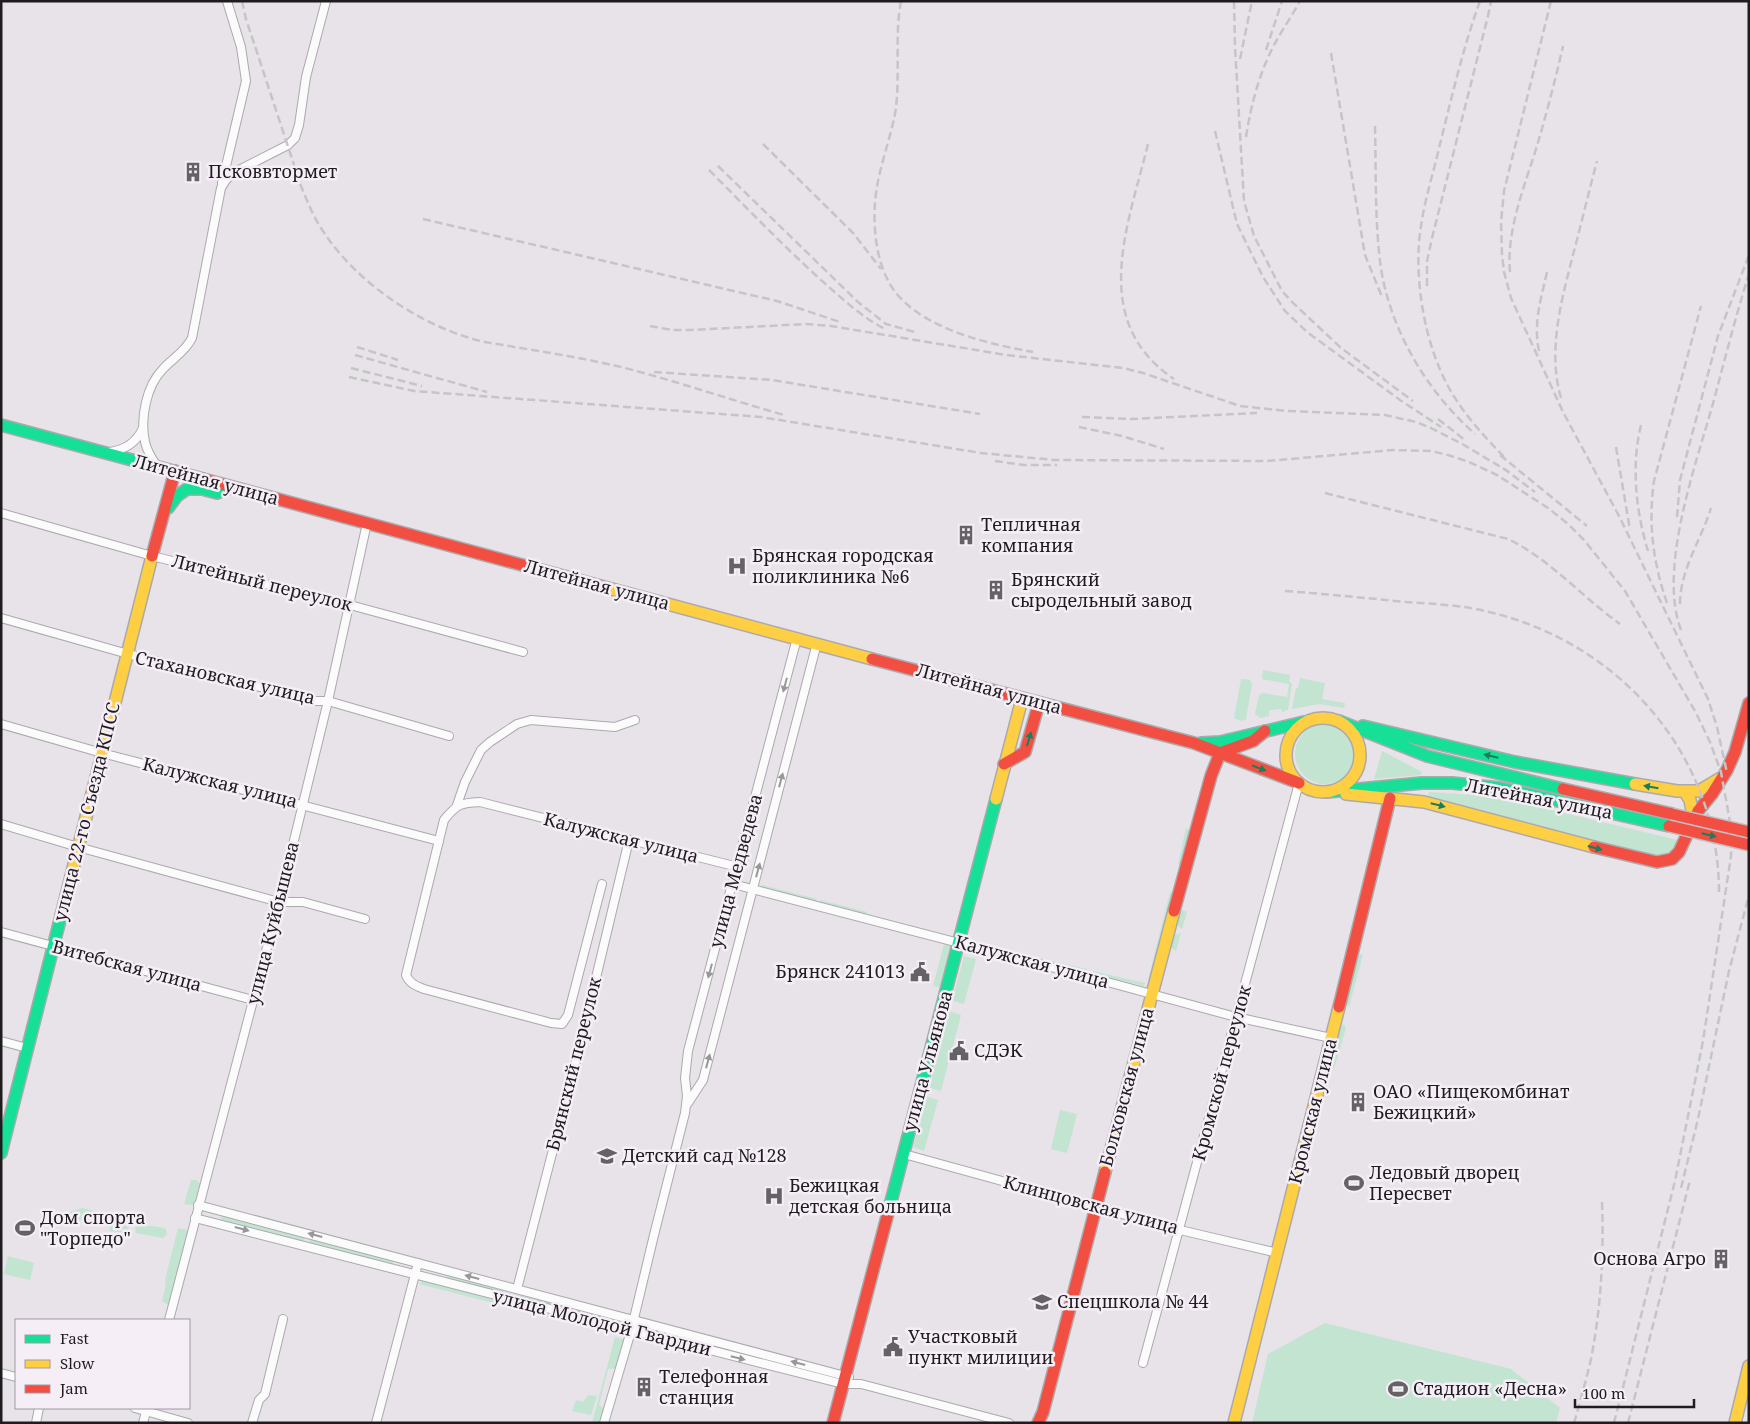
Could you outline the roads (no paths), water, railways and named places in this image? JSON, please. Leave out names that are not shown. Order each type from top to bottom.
[{"type":"main road","name":"Литейная улица","points":[[1,425],[1022,699],[1194,742],[1299,783]]},
{"type":"main road","name":"улица 22-го Съезда КПСС","points":[[1,1153],[4,1127],[27,1048],[175,471]]},
{"type":"main road","points":[[164,511],[178,495],[186,490],[202,488],[217,493],[232,487]]},
{"type":"main road","name":"улица Ульянова","points":[[833,1423],[1022,699]]},
{"type":"main road","points":[[1004,764],[1025,752],[1039,703]]},
{"type":"main road","points":[[1327,792],[1337,789],[1352,778],[1360,761],[1360,751],[1354,733],[1333,718],[1319,717],[1306,721],[1293,732],[1286,746],[1286,763],[1289,770],[1299,783],[1312,790],[1327,792],[1424,802],[1622,855],[1657,862],[1672,859],[1679,852],[1698,811],[1712,794],[1727,770],[1735,752],[1749,703]]},
{"type":"main road","name":"Литейная улица","points":[[1194,742],[1220,742],[1306,721]]},
{"type":"main road","name":"Литейная улица","points":[[1339,721],[1427,756],[1451,763],[1749,832]]},
{"type":"main road","points":[[1339,721],[1515,762],[1685,792],[1695,792],[1704,789],[1720,778],[1727,770]]},
{"type":"main road","points":[[1220,753],[1253,742],[1266,731]]},
{"type":"main road","name":"Болховская улица","points":[[1038,1423],[1043,1412],[1210,776],[1220,753]]},
{"type":"main road","name":"Литейная улица","points":[[1327,792],[1422,782],[1500,788],[1749,845]]},
{"type":"main road","points":[[1685,792],[1690,800],[1694,821]]},
{"type":"main road","name":"Кромская улица","points":[[1234,1423],[1278,1253],[1390,798]]},
{"type":"main road","points":[[1735,1423],[1744,1407],[1749,1366]]},
{"type":"street","points":[[107,452],[128,447],[138,437],[143,428],[149,393],[157,376],[183,352],[192,338],[221,188],[246,81],[241,47],[227,1]]},
{"type":"street","points":[[221,188],[233,173],[288,145],[295,138],[299,125],[306,77],[326,1]]},
{"type":"street","points":[[143,428],[149,454],[157,466]]},
{"type":"street","name":"Литейный переулок","points":[[1,512],[152,556],[522,652]]},
{"type":"street","name":"улица Куйбышева","points":[[169,1319],[279,902],[328,702],[367,523]]},
{"type":"street","name":"Стахановская улица","points":[[1,618],[128,654],[316,701],[328,702],[449,736]]},
{"type":"street","name":"улица Медведева","points":[[687,1105],[685,1078],[688,1051],[797,638]]},
{"type":"street","name":"улица Медведева","points":[[604,1423],[634,1320],[687,1105],[703,1080],[816,643]]},
{"type":"street","points":[[602,884],[568,1015],[562,1024],[551,1023],[424,989],[416,986],[407,978],[406,975],[444,820],[457,805],[470,771],[481,750],[522,721],[531,720],[615,728],[635,720]]},
{"type":"street","name":"Калужская улица","points":[[1,724],[102,753],[440,841]]},
{"type":"street","name":"Кромской переулок","points":[[1143,1363],[1299,783]]},
{"type":"street","name":"Калужская улица","points":[[457,805],[464,802],[480,802],[738,867]]},
{"type":"street","points":[[1,824],[279,902],[303,902],[365,918]]},
{"type":"street","name":"Брянский переулок","points":[[517,1289],[578,1053],[630,840]]},
{"type":"street","name":"Калужская улица","points":[[733,884],[959,942],[1236,1017],[1331,1038]]},
{"type":"street","name":"Витебская улица","points":[[1,932],[253,1000]]},
{"type":"street","points":[[1,1041],[27,1048]]},
{"type":"street","name":"Клинцовская улица","points":[[904,1154],[1180,1230],[1278,1253]]},
{"type":"street","name":"улица Молодой Гвардии","points":[[198,1205],[634,1320],[844,1380]]},
{"type":"street","name":"улица Молодой Гвардии","points":[[195,1218],[631,1331],[861,1384],[1009,1423]]},
{"type":"street","points":[[376,1423],[418,1262]]},
{"type":"street","points":[[252,1423],[259,1400],[265,1394],[283,1319]]},
{"type":"street","points":[[1,1373],[15,1377]]},
{"type":"street","points":[[36,1423],[39,1409]]},
{"type":"street","points":[[143,1423],[146,1409],[188,1423]]},
{"type":"railway","points":[[242,1],[246,19],[301,186],[312,211],[321,228],[338,252],[371,284],[431,323],[473,339],[625,368],[784,415]]},
{"type":"railway","points":[[901,1],[898,29],[897,100],[878,181],[875,203],[876,238],[884,273],[896,293],[924,317],[941,326],[978,340],[1033,352]]},
{"type":"railway","points":[[1234,1],[1244,201],[1254,236],[1282,291],[1291,301],[1341,348],[1413,401]]},
{"type":"railway","points":[[1240,59],[1252,1]]},
{"type":"railway","points":[[1266,50],[1282,1]]},
{"type":"railway","points":[[1246,137],[1253,101],[1264,67],[1274,45],[1300,1]]},
{"type":"railway","points":[[1480,1],[1458,72],[1427,195],[1421,226],[1418,266],[1427,330],[1440,370],[1468,417],[1506,459]]},
{"type":"railway","points":[[1427,286],[1427,261],[1433,234],[1491,1]]},
{"type":"railway","points":[[1551,1],[1504,191],[1501,222],[1504,272],[1511,298],[1563,412],[1619,516],[1708,699],[1717,727],[1727,773]]},
{"type":"railway","points":[[1510,272],[1511,238],[1514,221],[1546,116],[1563,46]]},
{"type":"railway","points":[[1331,53],[1365,255],[1382,297]]},
{"type":"railway","points":[[1375,126],[1376,205],[1379,252],[1389,304],[1410,352],[1424,375],[1456,416],[1475,434]]},
{"type":"railway","points":[[1215,131],[1237,224],[1263,277],[1285,311],[1307,332],[1400,400],[1441,427]]},
{"type":"railway","points":[[763,144],[853,233],[881,269]]},
{"type":"railway","points":[[1148,144],[1125,239],[1121,271],[1123,301],[1131,329],[1147,356],[1174,379]]},
{"type":"railway","points":[[1561,398],[1555,361],[1558,324],[1565,287],[1597,161]]},
{"type":"railway","points":[[718,166],[858,302],[886,324],[918,333]]},
{"type":"railway","points":[[709,170],[814,274],[856,310],[885,329]]},
{"type":"railway","points":[[423,219],[777,301],[840,322]]},
{"type":"railway","points":[[1677,517],[1680,480],[1718,336],[1749,255]]},
{"type":"railway","points":[[1539,351],[1537,321],[1547,272]]},
{"type":"railway","points":[[1681,630],[1675,606],[1676,549],[1689,488],[1749,274]]},
{"type":"railway","points":[[1667,603],[1655,558],[1652,528],[1652,497],[1654,481],[1701,306]]},
{"type":"railway","points":[[650,326],[672,330],[806,324],[831,326],[1006,355],[1123,368],[1240,406],[1287,411],[1385,415],[1416,422],[1464,445],[1509,472]]},
{"type":"railway","points":[[357,347],[398,360]]},
{"type":"railway","points":[[355,355],[487,392]]},
{"type":"railway","points":[[351,368],[422,386]]},
{"type":"railway","points":[[654,372],[772,380],[980,414]]},
{"type":"railway","points":[[349,377],[414,391],[761,417],[981,453],[1054,460],[1267,461],[1393,450],[1431,451],[1448,455],[1497,475],[1548,508],[1584,540],[1625,591],[1695,711],[1710,742],[1721,772],[1732,833]]},
{"type":"railway","points":[[1082,417],[1131,419],[1257,413]]},
{"type":"railway","points":[[1438,419],[1465,440]]},
{"type":"railway","points":[[1641,425],[1636,456],[1636,489],[1640,521],[1648,551]]},
{"type":"railway","points":[[1079,427],[1122,436],[1164,449]]},
{"type":"railway","points":[[1616,447],[1630,530]]},
{"type":"railway","points":[[1500,455],[1587,526]]},
{"type":"railway","points":[[995,461],[1024,465],[1057,465]]},
{"type":"railway","points":[[1503,468],[1535,492]]},
{"type":"railway","points":[[1325,493],[1508,539],[1538,557],[1620,624]]},
{"type":"railway","points":[[1680,604],[1683,579],[1711,508]]},
{"type":"railway","points":[[1285,591],[1469,608],[1489,612],[1537,627],[1581,650],[1620,679],[1654,713],[1681,753],[1702,797],[1715,844],[1719,895]]},
{"type":"railway","points":[[1614,1423],[1675,1181],[1703,1041],[1731,856],[1732,828]]},
{"type":"railway","points":[[1681,1188],[1698,1119],[1729,971],[1749,895]]},
{"type":"railway","points":[[1628,1423],[1690,1180]]},
{"type":"railway","points":[[1574,1423],[1591,1359],[1597,1320],[1603,1242],[1602,1202]]},
{"type":"place","name":"Псковвтормет","points":[[193,172]]},
{"type":"place","name":"Тепличная компания","points":[[966,535]]},
{"type":"place","name":"Брянская городская поликлиника №6","points":[[737,566]]},
{"type":"place","name":"Брянский сыродельный завод","points":[[996,590]]},
{"type":"place","name":"Брянск 241013","points":[[920,972]]},
{"type":"place","name":"СДЭК","points":[[959,1051]]},
{"type":"place","name":"ОАО «Пищекомбинат Бежицкий»","points":[[1358,1102]]},
{"type":"place","name":"Детский сад №128","points":[[607,1156]]},
{"type":"place","name":"Ледовый дворец Пересвет","points":[[1354,1183]]},
{"type":"place","name":"Бежицкая детская больница","points":[[774,1196]]},
{"type":"place","name":"Дом спорта \"Торпедо\"","points":[[25,1228]]},
{"type":"place","name":"Основа Агро","points":[[1721,1259]]},
{"type":"place","name":"Спецшкола № 44","points":[[1042,1302]]},
{"type":"place","name":"Участковый пункт милиции","points":[[893,1347]]},
{"type":"place","name":"Телефонная станция","points":[[644,1387]]},
{"type":"place","name":"Стадион «Десна»","points":[[1398,1389]]}]
